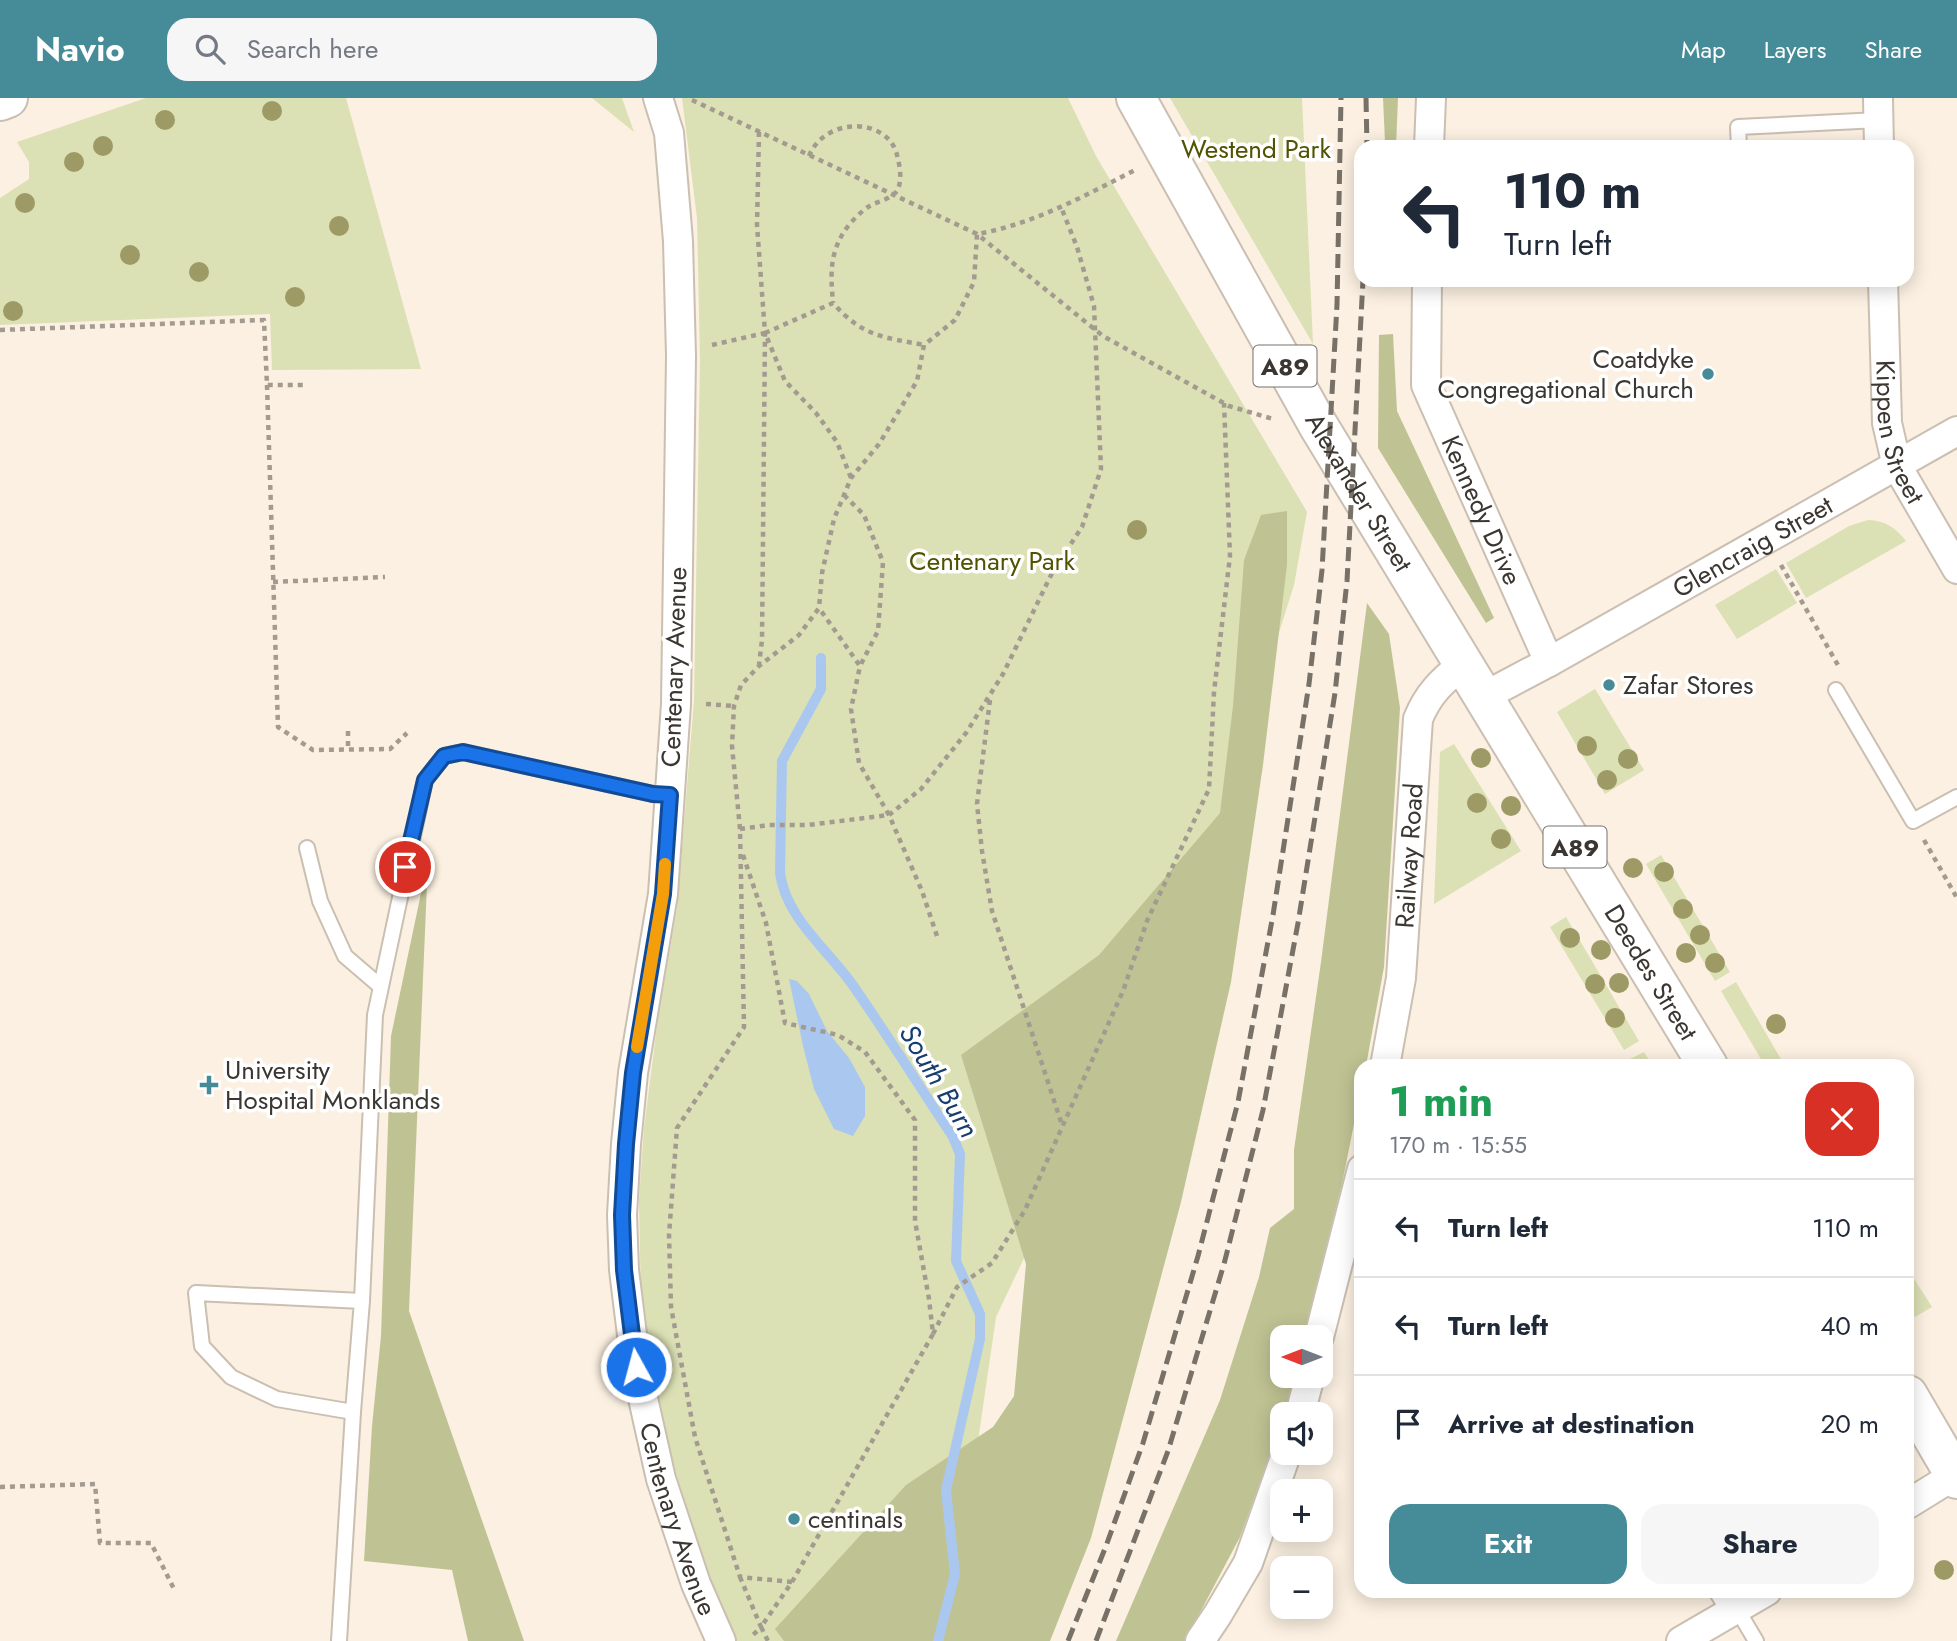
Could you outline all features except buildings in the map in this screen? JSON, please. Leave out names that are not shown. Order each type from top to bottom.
[{"type":"main road","points":[[0,101],[8,98]]},
{"type":"main road","name":"Alexander Street","points":[[1136,98],[1318,425],[1441,629]]},
{"type":"main road","name":"Deedes Street","points":[[1441,629],[1704,1059]]},
{"type":"main road","points":[[1914,1405],[1956,1477]]},
{"type":"street","name":"Centenary Avenue","points":[[658,98],[668,133],[677,228],[681,353],[676,704],[663,894],[633,1073],[622,1215],[624,1270],[636,1367],[661,1479],[696,1584],[722,1641]]},
{"type":"street","points":[[1429,140],[1431,98]]},
{"type":"street","name":"Kennedy Drive","points":[[1427,287],[1426,385],[1549,662]]},
{"type":"street","name":"Kippen Street","points":[[1883,287],[1887,423],[1896,466],[1957,569]]},
{"type":"street","name":"Glencraig Street","points":[[1549,662],[1957,431]]},
{"type":"street","points":[[1483,697],[1549,662]]},
{"type":"street","name":"Railway Road","points":[[1391,1059],[1401,978],[1418,719],[1424,703],[1437,685],[1463,664]]},
{"type":"street","points":[[1323,1325],[1354,1200]]},
{"type":"street","points":[[1200,1641],[1248,1563],[1282,1465]]},
{"type":"street","points":[[1914,1501],[1956,1477]]},
{"type":"street","points":[[1681,1641],[1728,1604],[1746,1598]]},
{"type":"lane","points":[[1739,140],[1738,127],[1879,122]]},
{"type":"lane","points":[[1836,690],[1913,821],[1957,797]]},
{"type":"lane","points":[[340,1641],[362,1301],[375,1015],[425,780],[444,756],[463,752],[653,794],[670,795]]},
{"type":"lane","points":[[307,848],[320,901],[345,956],[380,986]]},
{"type":"lane","points":[[353,1412],[277,1399],[231,1377],[201,1346],[196,1293],[362,1301]]},
{"type":"lane","points":[[1728,1604],[1756,1641]]},
{"type":"path","points":[[688,98],[977,234],[1103,336],[1224,403],[1262,418]]},
{"type":"path","points":[[809,156],[812,148],[824,137],[842,127],[859,125],[883,133],[896,149],[901,169],[898,189],[894,195],[867,207],[843,234],[831,265],[833,303],[849,321],[876,335],[925,345]]},
{"type":"path","points":[[760,132],[757,225],[765,333],[760,666]]},
{"type":"path","points":[[977,234],[1002,230],[1061,207],[1167,154]]},
{"type":"path","points":[[740,829],[769,824],[808,825],[889,815],[921,789],[966,733],[1003,674],[1053,571],[1082,527],[1101,469],[1094,306],[1077,247],[1061,207]]},
{"type":"path","points":[[768,1641],[740,1577],[695,1437],[671,1307],[668,1235],[677,1128],[744,1027],[741,850],[732,746],[734,706],[741,685],[799,635],[819,608],[821,573],[834,520],[851,478],[879,444],[917,381],[925,345],[955,320],[974,282],[977,234]]},
{"type":"path","points":[[681,353],[765,333],[833,303]]},
{"type":"path","points":[[0,330],[264,320],[278,727],[313,750],[390,750],[407,733]]},
{"type":"path","points":[[765,333],[785,381],[816,413],[837,442],[851,478]]},
{"type":"path","points":[[267,385],[307,385]]},
{"type":"path","points":[[761,1627],[792,1582],[957,1287],[992,1263],[1025,1210],[1123,991],[1146,921],[1209,789],[1214,692],[1230,556],[1224,403]]},
{"type":"path","points":[[844,495],[864,515],[883,562],[878,631],[860,666],[851,709],[859,763],[889,815],[922,891],[937,936]]},
{"type":"path","points":[[1767,539],[1848,684],[1836,690]]},
{"type":"path","points":[[273,582],[385,577]]},
{"type":"path","points":[[819,608],[860,666]]},
{"type":"path","points":[[990,695],[977,804],[992,911],[1062,1125]]},
{"type":"path","points":[[348,731],[348,750]]},
{"type":"path","points":[[1913,821],[1957,898]]},
{"type":"path","points":[[741,850],[766,923],[785,1023],[838,1035],[865,1052],[915,1121],[915,1221],[933,1334]]},
{"type":"path","points":[[0,1487],[94,1484],[100,1543],[151,1543],[175,1591]]},
{"type":"path","points":[[740,1577],[792,1582]]},
{"type":"green space","points":[[146,98],[346,98],[421,369],[272,370],[270,314],[0,325],[0,198],[29,179],[29,162],[17,142]]},
{"type":"green space","points":[[592,98],[622,98],[634,132]]},
{"type":"green space","name":"Centenary Park","points":[[682,98],[1068,98],[1096,156],[1307,512],[1294,585],[1195,899],[996,1317],[949,1641],[736,1641],[712,1589],[669,1451],[641,1301],[639,1200],[644,1128],[658,1018],[677,908],[694,701],[700,360],[697,218]]},
{"type":"green space","name":"Westend Park","points":[[1170,98],[1302,98],[1313,344]]},
{"type":"green space","points":[[1383,98],[1398,98],[1396,140],[1385,140]]},
{"type":"green space","points":[[1393,334],[1397,411],[1494,618],[1486,623],[1378,448],[1379,335]]},
{"type":"green space","points":[[1287,511],[1287,565],[1263,765],[1231,982],[1181,1202],[1091,1538],[1050,1641],[784,1641],[775,1629],[906,1485],[993,1427],[1014,1396],[1026,1264],[961,1055],[1099,955],[1220,813],[1233,706],[1244,560],[1261,515]]},
{"type":"green space","points":[[1868,520],[1890,526],[1906,541],[1806,598],[1786,563],[1849,526]]},
{"type":"green space","points":[[1776,569],[1797,603],[1737,639],[1715,605]]},
{"type":"green space","points":[[1367,603],[1389,634],[1400,708],[1384,967],[1367,1059],[1354,1059],[1354,1124],[1343,1179],[1307,1325],[1270,1325],[1270,1388],[1291,1388],[1288,1402],[1270,1402],[1270,1455],[1240,1537],[1185,1641],[1116,1641],[1220,1400],[1259,1277],[1270,1228],[1294,1209],[1294,1150]]},
{"type":"green space","points":[[1595,689],[1644,770],[1605,794],[1557,712]]},
{"type":"green space","points":[[1454,744],[1521,851],[1434,904],[1440,752]]},
{"type":"green space","points":[[1661,855],[1730,972],[1715,981],[1646,864]]},
{"type":"green space","points":[[428,860],[409,1311],[524,1641],[468,1641],[452,1570],[364,1561],[372,1426],[381,1336],[391,1036]]},
{"type":"green space","points":[[1566,917],[1639,1041],[1624,1050],[1550,927]]},
{"type":"green space","points":[[1736,982],[1781,1059],[1761,1059],[1721,991]]},
{"type":"green space","points":[[1644,1052],[1648,1059],[1630,1059]]},
{"type":"green space","points":[[1914,1278],[1932,1307],[1915,1317],[1914,1315]]},
{"type":"water","points":[[789,979],[797,981],[809,994],[827,1031],[849,1058],[865,1087],[865,1116],[853,1136],[834,1129],[814,1089]]},
{"type":"waterway","name":"South Burn","points":[[821,658],[821,689],[782,761],[780,873],[790,904],[799,919],[852,984],[953,1137],[960,1154],[956,1261],[980,1314],[980,1339],[946,1490],[955,1574],[938,1641]]},
{"type":"railway","points":[[1068,1641],[1143,1443],[1198,1256],[1238,1102],[1273,915],[1309,684],[1322,570],[1337,305],[1341,98]]},
{"type":"railway","points":[[1366,98],[1367,140]]},
{"type":"railway","points":[[1096,1641],[1168,1451],[1224,1264],[1263,1110],[1298,923],[1335,693],[1347,581],[1363,287]]},
{"type":"slow traffic","points":[[637,1047],[663,894],[665,864]]},
{"type":"place","name":"Coatdyke Congregational Church","points":[[1708,374]]},
{"type":"place","name":"Zafar Stores","points":[[1609,685]]},
{"type":"place","name":"University Hospital Monklands","points":[[209,1085]]},
{"type":"place","name":"centinals","points":[[794,1519]]},
{"type":"route","points":[[405,867],[425,780],[444,756],[463,752],[653,794],[670,795],[663,894],[633,1073],[626,1144],[622,1215],[624,1270],[636,1367]]}]
